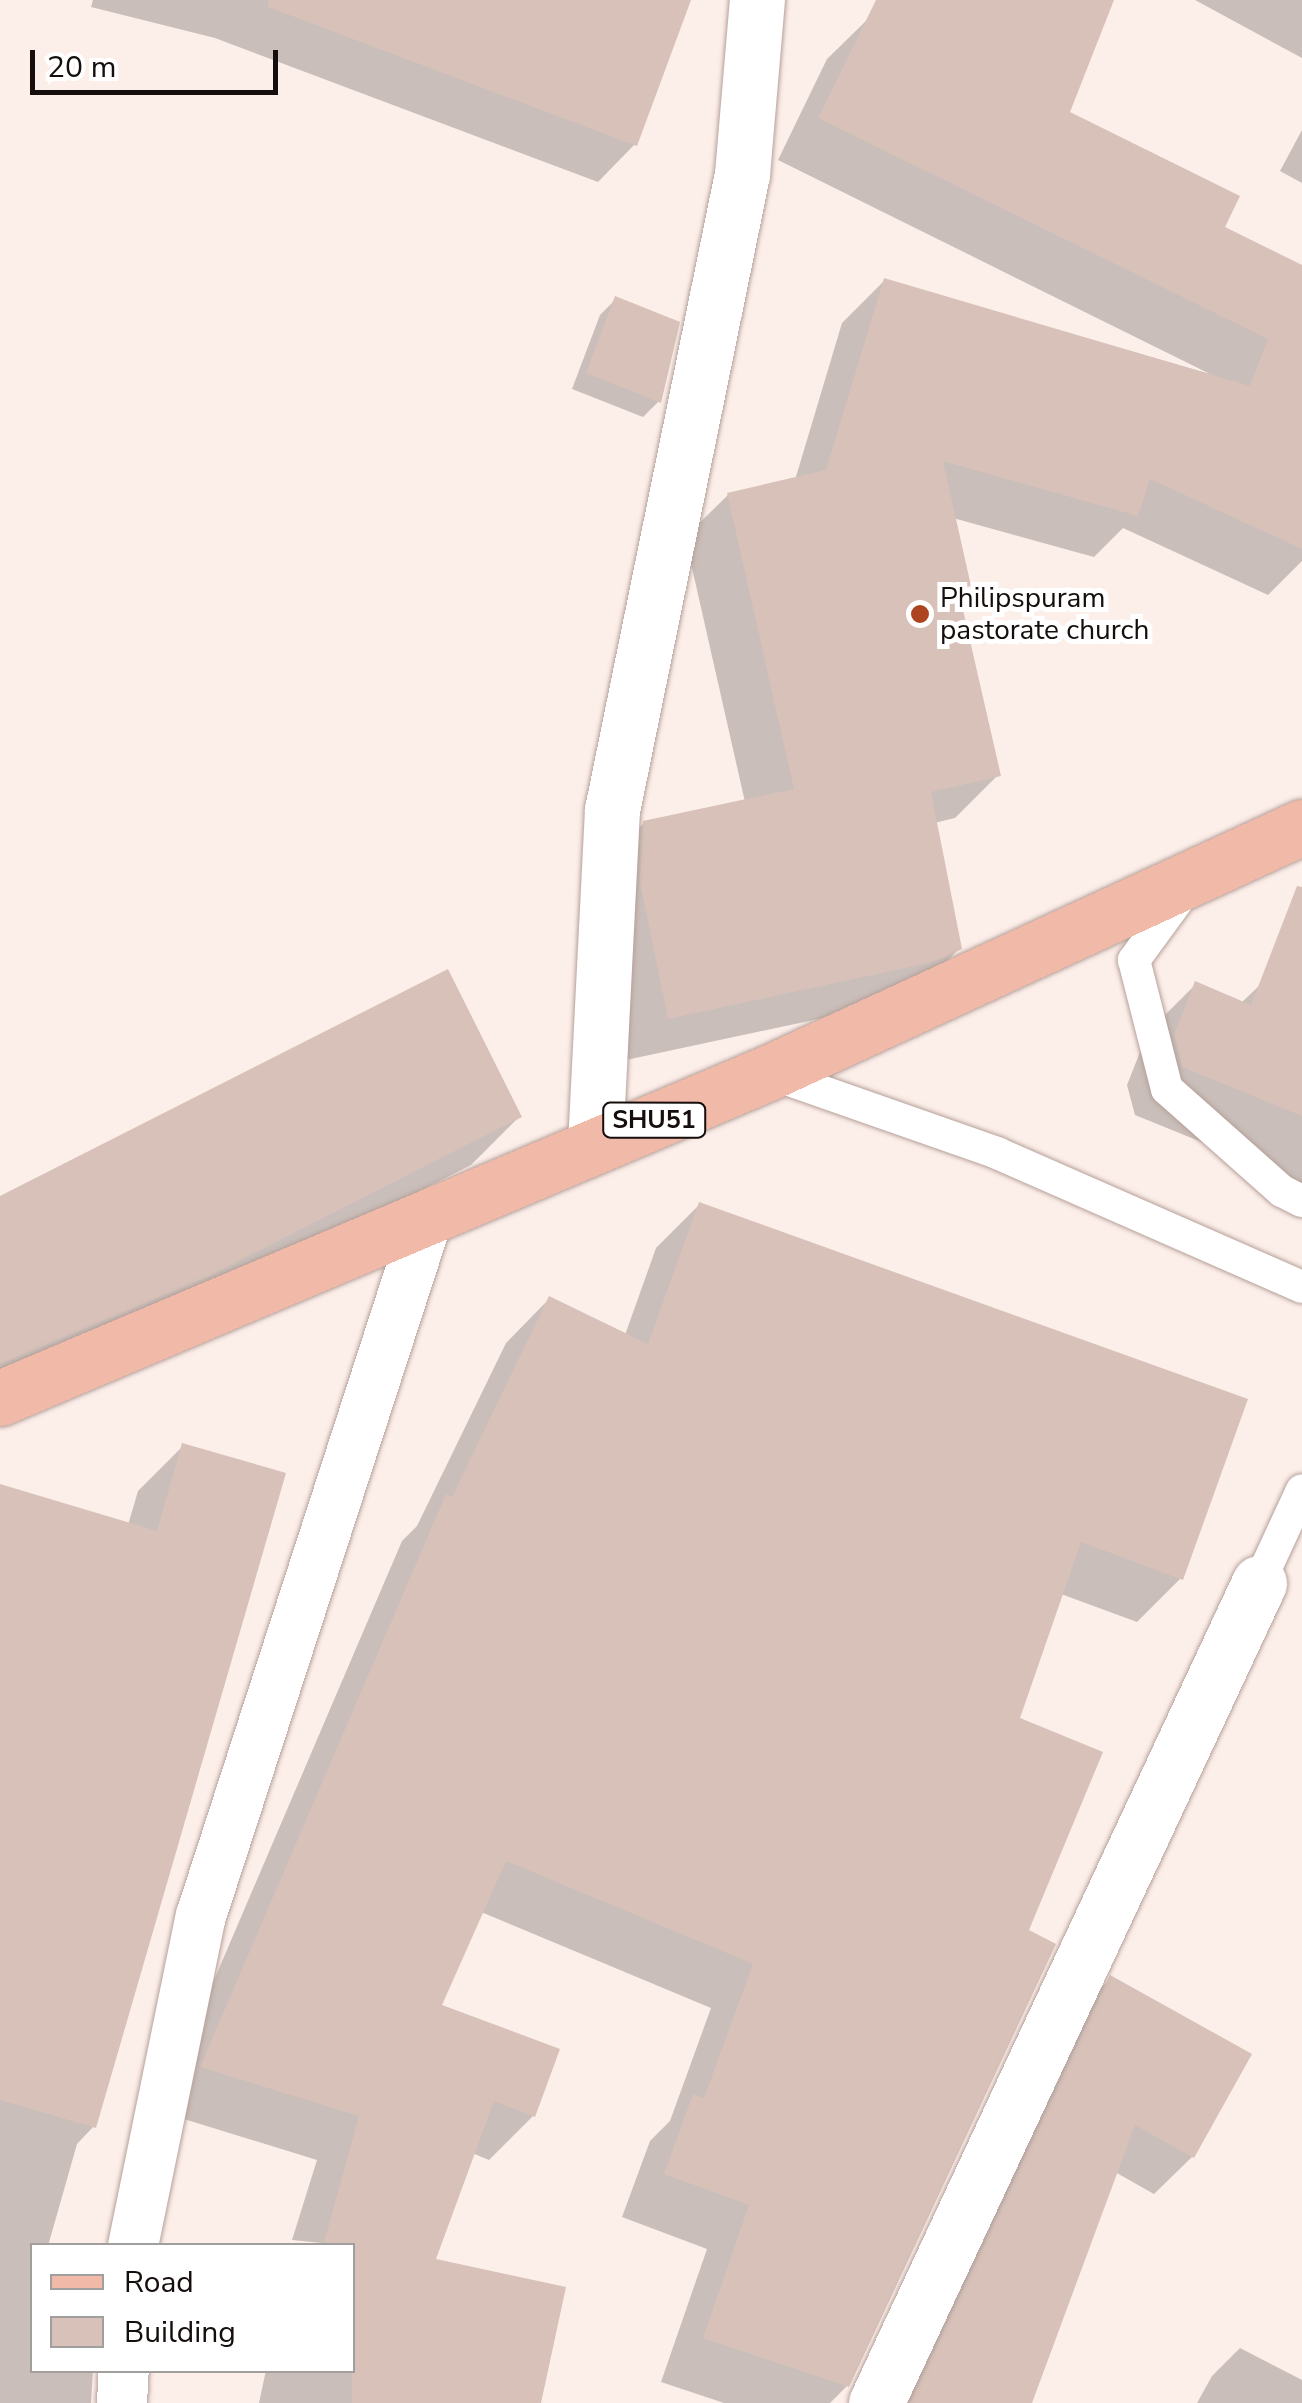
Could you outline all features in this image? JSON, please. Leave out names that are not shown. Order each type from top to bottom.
[{"type":"main road","name":"SHU51","points":[[0,1398],[768,1072],[1190,882],[1302,827]]},
{"type":"street","points":[[595,1145],[612,810],[742,174],[757,0]]},
{"type":"street","points":[[134,2243],[201,1916],[428,1217]]},
{"type":"street","points":[[876,2403],[1258,1582]]},
{"type":"street","points":[[122,2403],[124,2373]]},
{"type":"lane","points":[[1190,882],[1134,960],[1168,1090],[1282,1191],[1302,1201]]},
{"type":"lane","points":[[768,1072],[998,1153],[1302,1287]]},
{"type":"lane","points":[[1258,1582],[1302,1490]]},
{"type":"building","points":[[269,0],[691,0],[637,146],[268,7]]},
{"type":"building","points":[[876,0],[1114,0],[1070,112],[1240,196],[1225,227],[1302,265],[1302,549],[1150,479],[1138,516],[943,461],[971,586],[958,588],[1001,776],[931,792],[962,949],[933,962],[668,1019],[640,882],[643,821],[794,789],[727,493],[826,470],[884,278],[1250,386],[1268,339],[818,118]]},
{"type":"building","points":[[615,296],[680,322],[661,403],[586,373]]},
{"type":"building","points":[[1297,886],[1302,887],[1302,1116],[1182,1067],[1174,1035],[1195,981],[1251,1005]]},
{"type":"building","points":[[448,969],[522,1117],[207,1277],[0,1364],[0,1196]]},
{"type":"building","points":[[699,1202],[1248,1399],[1183,1580],[1081,1542],[1020,1718],[1103,1752],[1029,1930],[1056,1944],[849,2387],[703,2338],[749,2205],[664,2174],[693,2094],[704,2098],[753,1964],[506,1861],[442,2005],[560,2049],[535,2117],[494,2101],[436,2259],[566,2287],[541,2403],[352,2403],[355,2243],[324,2243],[359,2116],[200,2067],[446,1494],[452,1497],[549,1296],[648,1344]]},
{"type":"building","points":[[182,1443],[286,1473],[96,2128],[0,2100],[0,1484],[157,1531]]},
{"type":"building","points":[[1110,1975],[1252,2054],[1194,2158],[1135,2125],[1032,2403],[910,2403]]},
{"type":"place","name":"Philipspuram pastorate church","points":[[920,614]]}]
